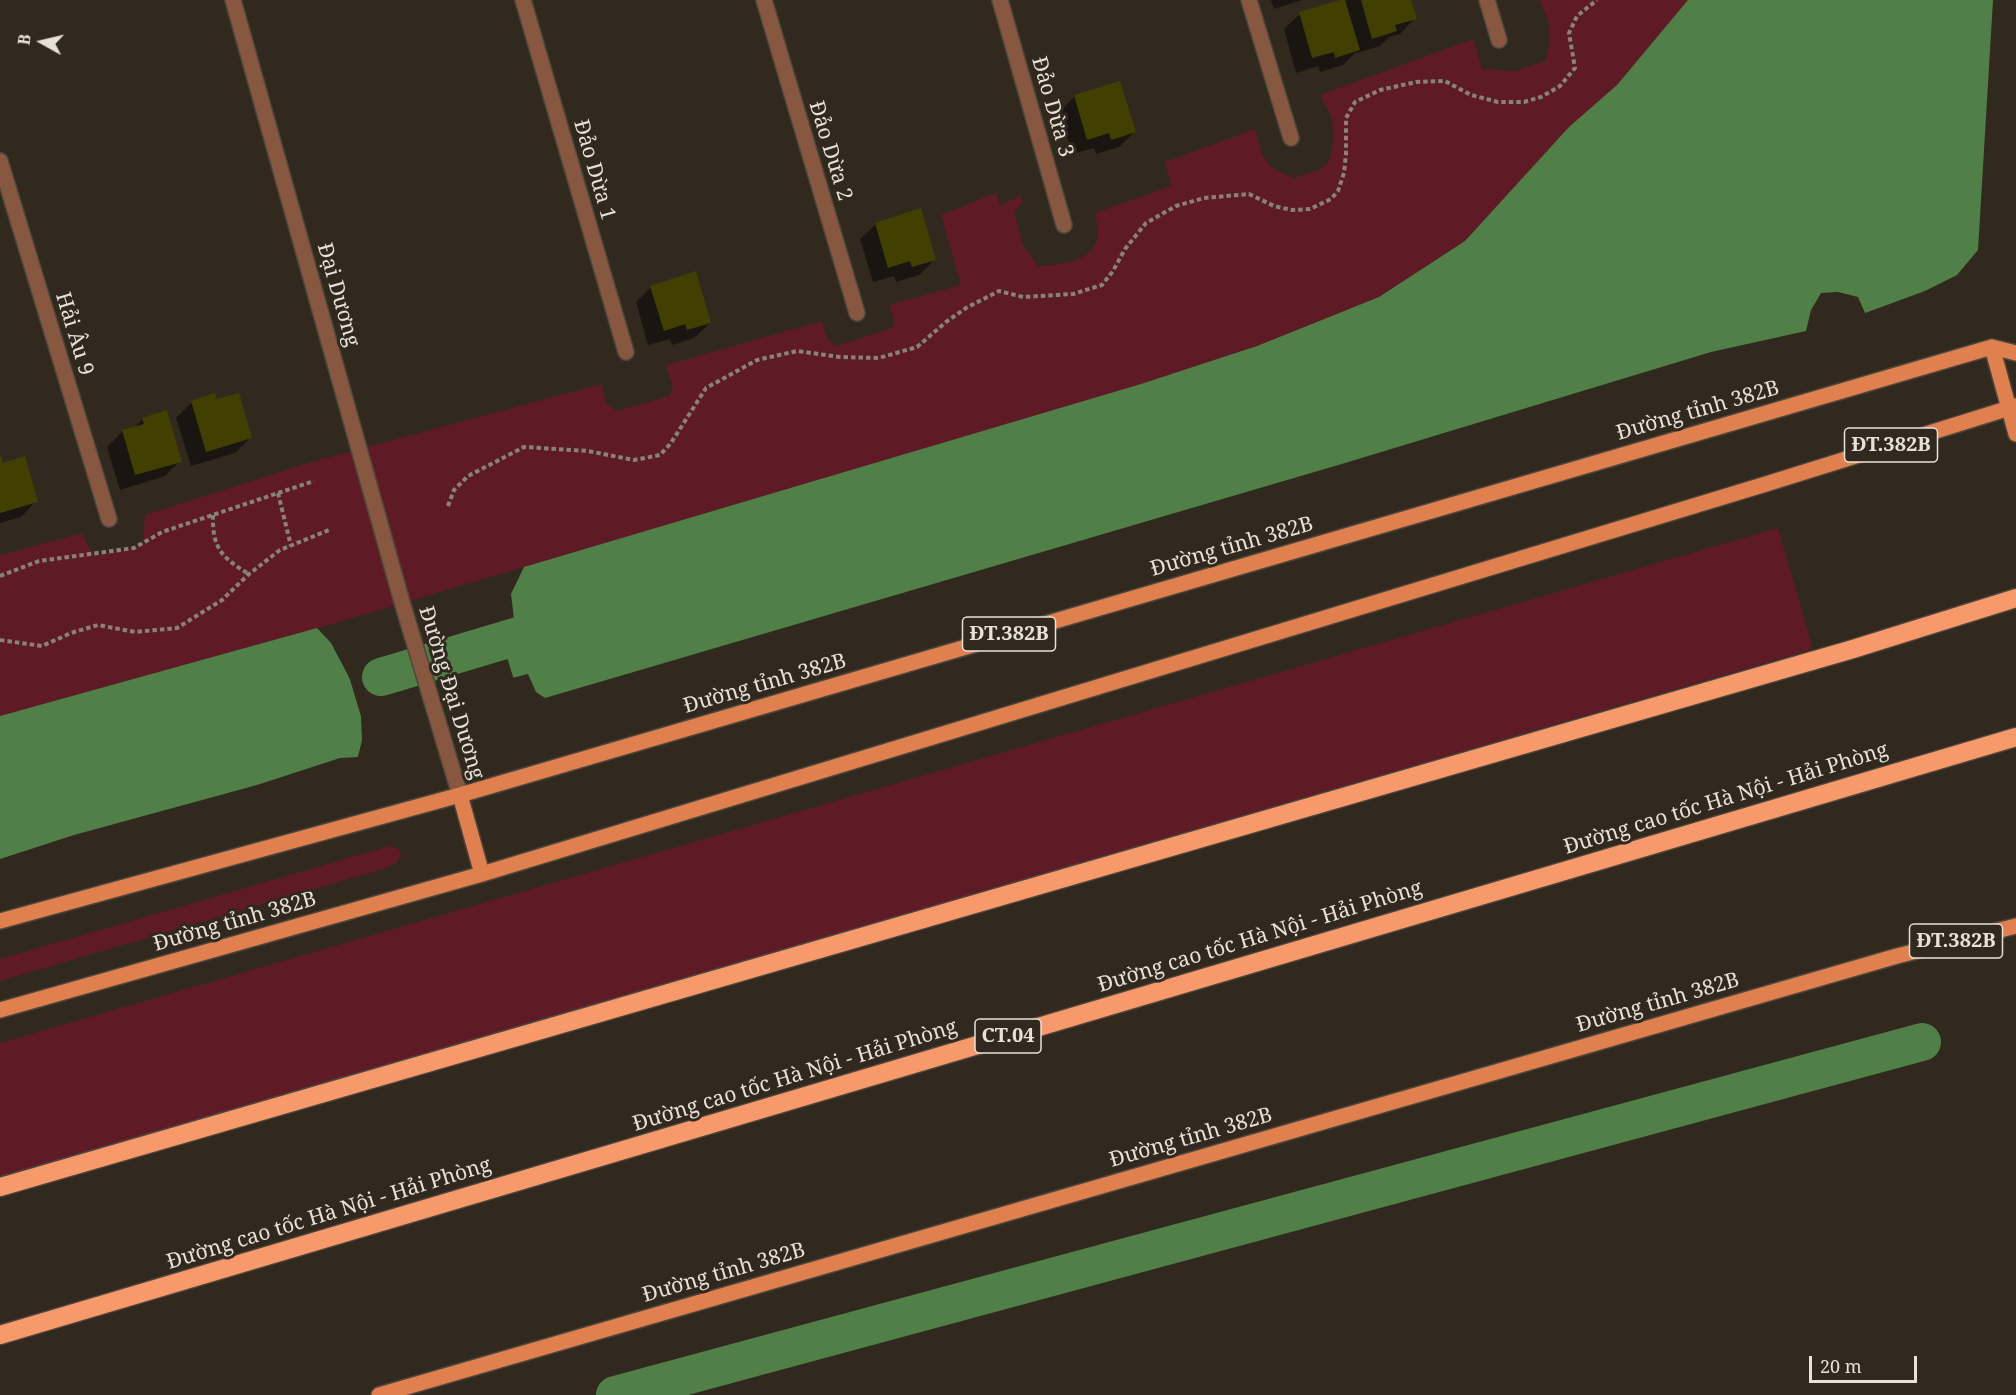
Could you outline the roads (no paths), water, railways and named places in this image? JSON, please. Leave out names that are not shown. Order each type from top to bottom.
[{"type":"highway","points":[[0,1187],[1842,652],[2016,598]]},
{"type":"highway","name":"Đường cao tốc Hà Nội - Hải Phòng","points":[[0,1335],[2016,737]]},
{"type":"main road","points":[[1992,346],[2016,352]]},
{"type":"main road","points":[[1992,346],[2012,407],[2016,434]]},
{"type":"main road","name":"Đường tỉnh 382B","points":[[0,921],[460,795],[1992,346]]},
{"type":"main road","name":"Đường tỉnh 382B","points":[[0,1010],[482,874],[1766,484],[2012,407]]},
{"type":"main road","points":[[460,795],[482,874]]},
{"type":"main road","name":"Đường tỉnh 382B","points":[[379,1395],[1897,956],[2016,926]]},
{"type":"street","name":"Đại Dương","points":[[233,0],[402,602]]},
{"type":"street","name":"Đảo Dừa 1","points":[[523,0],[626,352]]},
{"type":"street","name":"Đảo Dừa 2","points":[[764,0],[857,313]]},
{"type":"street","name":"Đảo Dừa 3","points":[[1000,0],[1064,225]]},
{"type":"street","points":[[1249,0],[1292,138]]},
{"type":"street","points":[[1487,0],[1499,40]]},
{"type":"street","name":"Hải Âu 9","points":[[0,161],[109,519]]},
{"type":"street","name":"Đường Đại Dương","points":[[402,602],[460,795]]},
{"type":"waterway","points":[[381,677],[565,622]]},
{"type":"waterway","points":[[615,1395],[1922,1042]]}]
